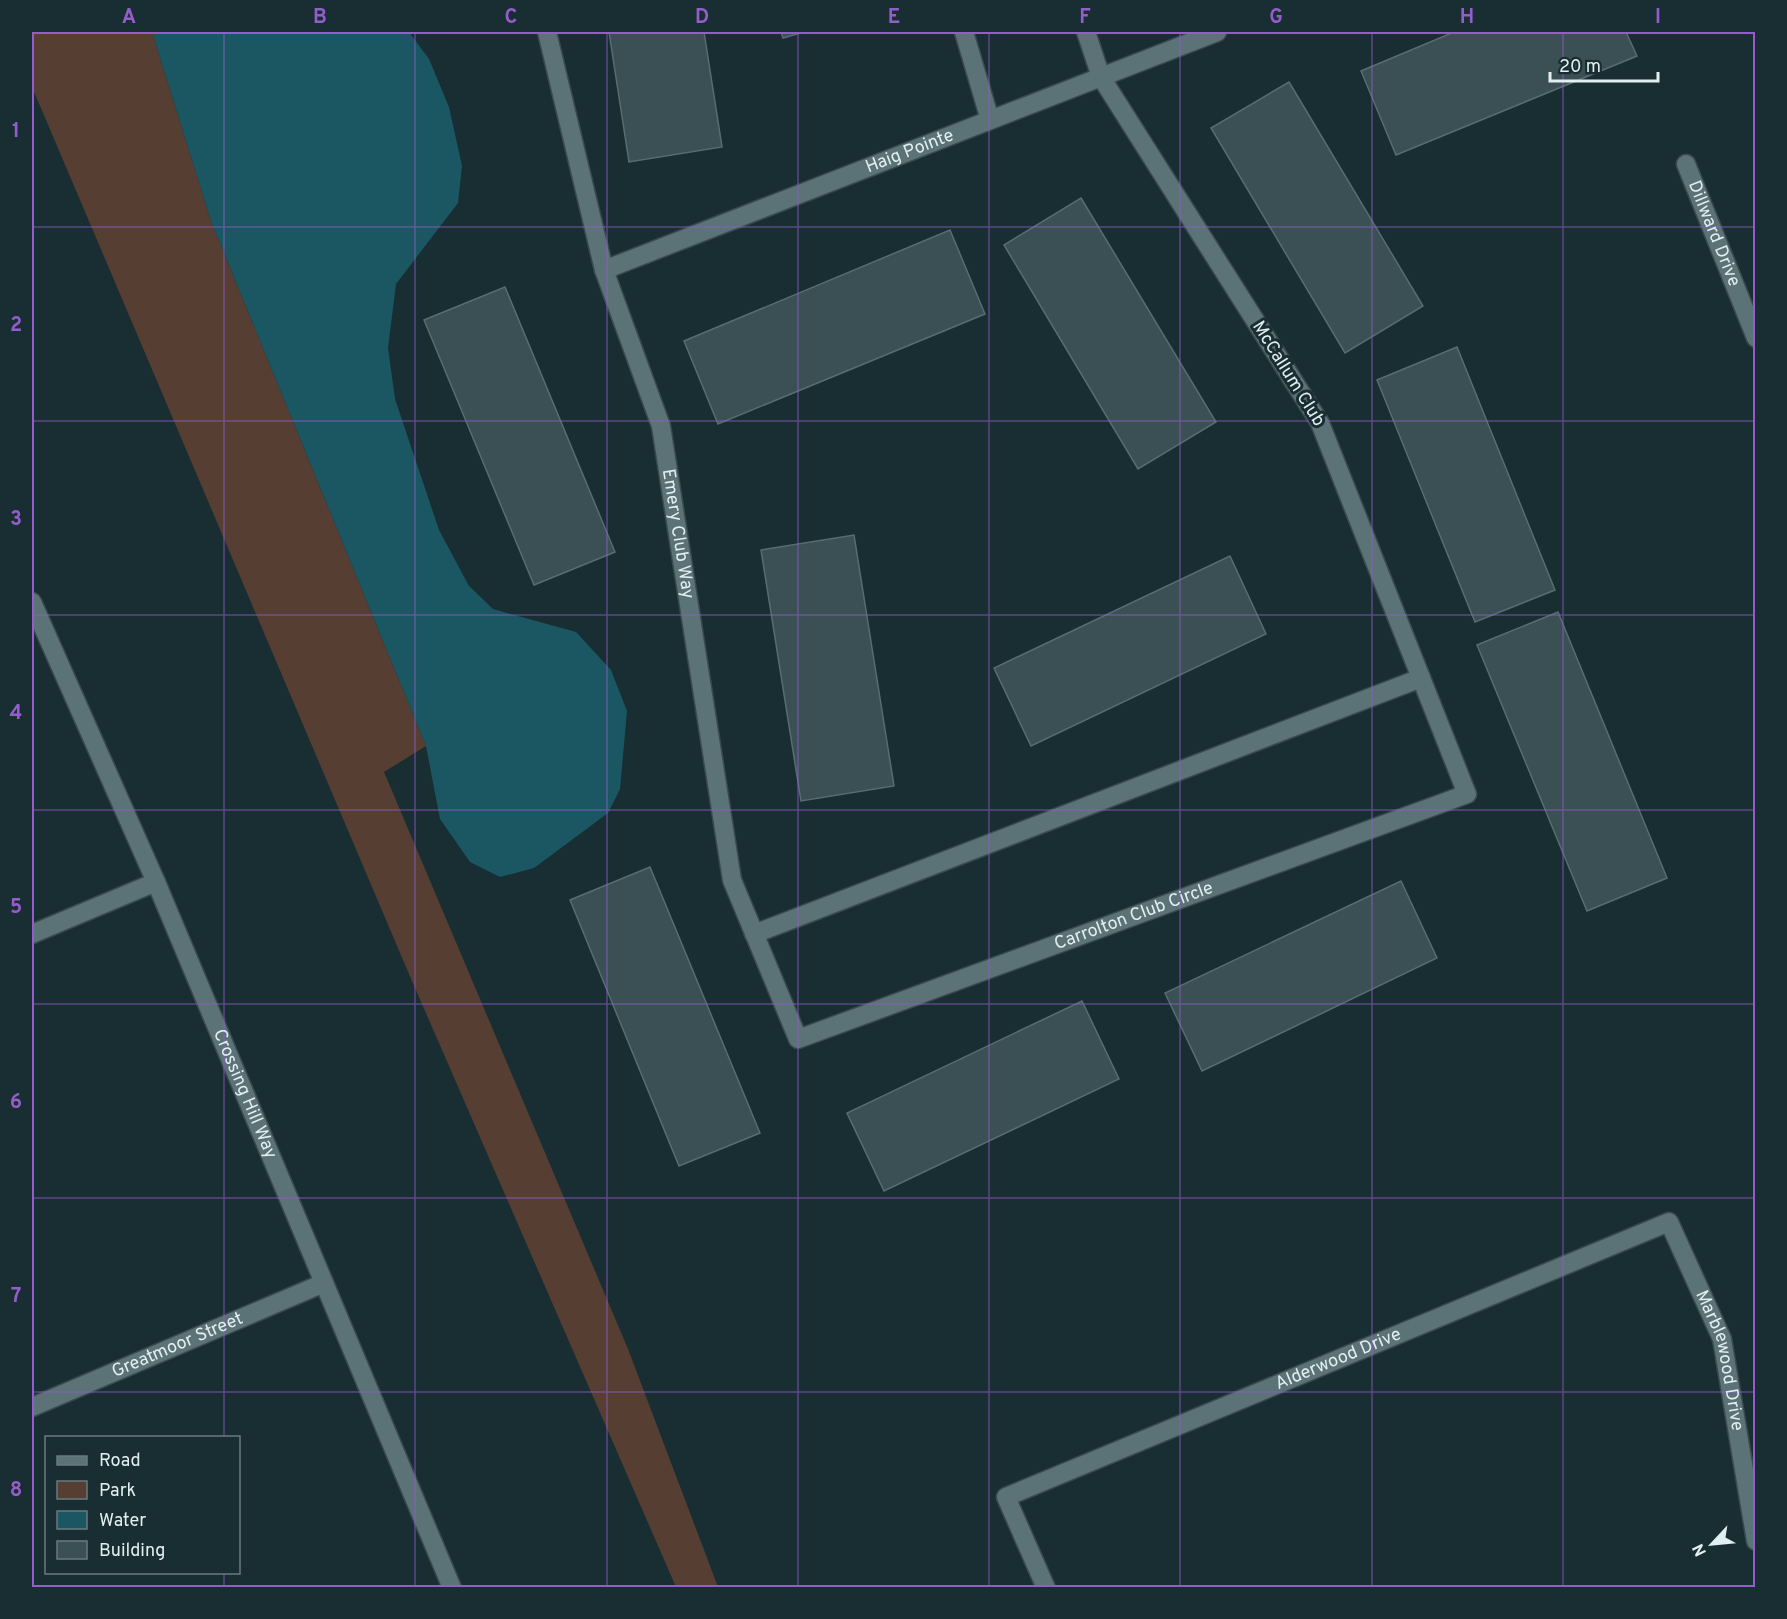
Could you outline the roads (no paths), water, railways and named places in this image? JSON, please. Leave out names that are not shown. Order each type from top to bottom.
[{"type":"street","name":"Emery Club Way","points":[[547,32],[604,270],[661,426],[732,880],[798,1039]]},
{"type":"street","points":[[964,32],[990,120]]},
{"type":"street","name":"McCallum Club","points":[[1086,32],[1101,77],[1320,423],[1467,795]]},
{"type":"street","name":"Haig Pointe","points":[[604,270],[1217,32]]},
{"type":"street","name":"Dillward Drive","points":[[1686,164],[1755,338]]},
{"type":"street","name":"Crossing Hill Way","points":[[32,602],[156,882],[452,1587]]},
{"type":"street","points":[[754,934],[1421,678]]},
{"type":"street","name":"Carrolton Club Circle","points":[[798,1039],[1467,795]]},
{"type":"street","points":[[32,934],[156,882]]},
{"type":"street","name":"Alderwood Drive","points":[[1046,1587],[1006,1497],[1668,1222]]},
{"type":"street","name":"Marblewood Drive","points":[[1668,1222],[1722,1339],[1755,1541]]},
{"type":"street","name":"Greatmoor Street","points":[[32,1407],[324,1283]]},
{"type":"water","points":[[152,32],[409,32],[429,59],[449,107],[462,166],[458,203],[396,284],[388,348],[395,399],[439,530],[469,586],[493,609],[576,632],[611,670],[627,711],[620,789],[608,813],[534,868],[500,877],[470,862],[440,819],[426,746],[211,221]]}]
